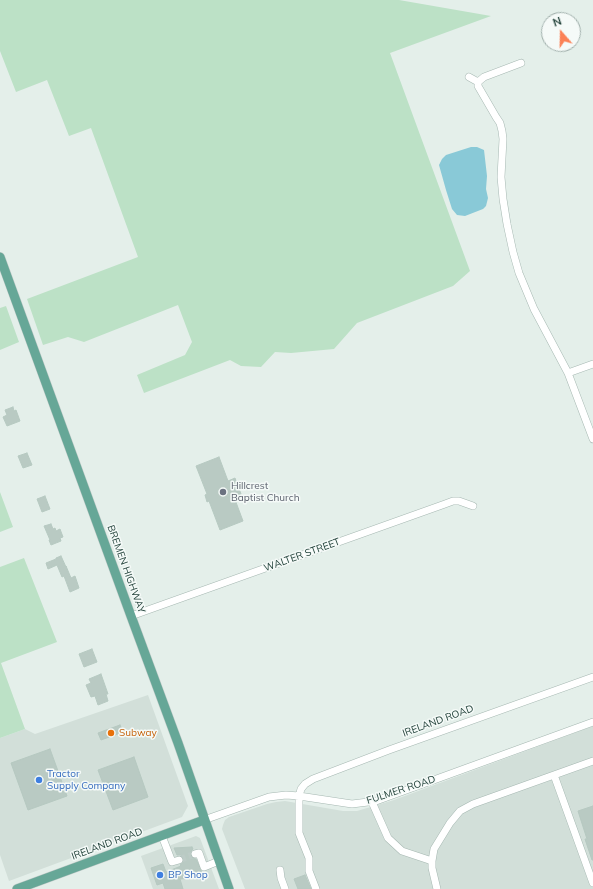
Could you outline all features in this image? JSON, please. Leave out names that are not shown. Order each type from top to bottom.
[{"type":"main road","name":"BREMEN HIGHWAY","points":[[0,257],[178,743],[229,889]]},
{"type":"main road","name":"IRELAND ROAD","points":[[17,889],[204,820]]},
{"type":"street","points":[[478,82],[484,77],[521,63]]},
{"type":"street","points":[[469,77],[478,82]]},
{"type":"street","points":[[478,82],[479,89],[500,123],[502,131],[501,177],[503,199],[513,252],[519,273],[534,308],[568,373],[593,439]]},
{"type":"street","points":[[568,373],[593,364]]},
{"type":"street","name":"WALTER STREET","points":[[131,616],[453,501],[459,501],[473,506]]},
{"type":"street","name":"IRELAND ROAD","points":[[299,796],[301,788],[312,779],[593,676]]},
{"type":"street","name":"FULMER ROAD","points":[[204,820],[269,797],[286,795],[352,804],[372,802],[593,722]]},
{"type":"street","points":[[437,889],[432,868],[434,849],[450,823],[460,811],[473,804],[593,761]]},
{"type":"street","points":[[554,775],[593,883]]},
{"type":"street","points":[[299,796],[299,833],[309,858],[310,871],[316,889]]},
{"type":"street","points":[[372,802],[388,838],[402,851],[432,860]]},
{"type":"street","points":[[162,836],[172,862],[178,860]]},
{"type":"street","points":[[195,854],[199,853],[204,867],[219,861]]},
{"type":"street","points":[[280,870],[285,889]]},
{"type":"shaded area","points":[[148,695],[188,806],[182,817],[9,881],[0,855],[0,738],[25,729],[35,734]]},
{"type":"shaded area","points":[[593,726],[593,889],[245,889],[222,829],[225,820],[229,817],[276,802],[285,801],[343,811],[357,811],[394,800]]},
{"type":"shaded area","points":[[196,836],[200,838],[219,889],[153,889],[141,856]]},
{"type":"green space","points":[[0,0],[399,0],[491,16],[390,53],[470,271],[453,286],[357,323],[334,349],[291,353],[275,352],[261,367],[241,366],[230,360],[144,393],[137,375],[185,355],[192,342],[178,305],[84,342],[68,337],[43,345],[27,299],[138,257],[91,128],[69,136],[47,80],[16,92],[0,51]]},
{"type":"green space","points":[[6,306],[19,342],[0,350],[0,308]]},
{"type":"green space","points":[[0,492],[13,527],[0,532]]},
{"type":"green space","points":[[24,558],[57,642],[1,663],[25,729],[0,738],[0,567]]},
{"type":"water","points":[[471,147],[477,147],[484,150],[487,176],[486,189],[488,198],[486,206],[483,209],[465,216],[457,215],[452,209],[439,165],[446,155]]},
{"type":"building","points":[[13,407],[14,411],[16,410],[20,421],[7,426],[3,417],[7,415],[5,410]]},
{"type":"building","points":[[27,453],[32,465],[23,468],[18,456]]},
{"type":"building","name":"Hillcrest Baptist Church","points":[[219,457],[228,481],[235,478],[241,494],[234,497],[243,521],[220,530],[209,501],[207,502],[205,495],[207,494],[196,466]]},
{"type":"building","points":[[45,496],[50,509],[42,512],[37,499]]},
{"type":"building","points":[[51,524],[53,529],[55,528],[56,531],[60,529],[63,537],[60,538],[61,541],[51,545],[44,526]]},
{"type":"building","points":[[61,556],[71,578],[75,576],[79,588],[70,592],[64,576],[62,577],[57,565],[48,569],[46,563]]},
{"type":"building","points":[[92,649],[97,662],[84,667],[79,654]]},
{"type":"building","points":[[101,674],[108,694],[106,694],[108,701],[98,705],[95,696],[91,697],[86,685],[91,683],[89,679]]},
{"type":"building","name":"Subway","points":[[120,725],[123,732],[101,740],[98,733]]},
{"type":"building","name":"Tractor Supply Company","points":[[50,749],[67,796],[28,810],[11,763]]},
{"type":"building","points":[[134,757],[148,797],[113,810],[98,770]]},
{"type":"building","points":[[593,806],[593,860],[592,860],[578,811]]},
{"type":"building","points":[[192,847],[193,849],[190,852],[190,856],[196,859],[204,877],[180,879],[183,889],[165,889],[163,883],[157,885],[151,868],[163,864],[166,872],[181,866],[180,865],[184,862],[184,858],[181,855],[177,855],[174,848]]},
{"type":"building","points":[[305,875],[311,889],[298,889],[294,879]]},
{"type":"tunnel","points":[[179,860],[195,854]]},
{"type":"place","name":"Hillcrest Baptist Church","points":[[223,492]]},
{"type":"place","name":"Subway","points":[[111,733]]},
{"type":"place","name":"Tractor Supply Company","points":[[39,780]]},
{"type":"place","name":"BP Shop","points":[[160,875]]}]
